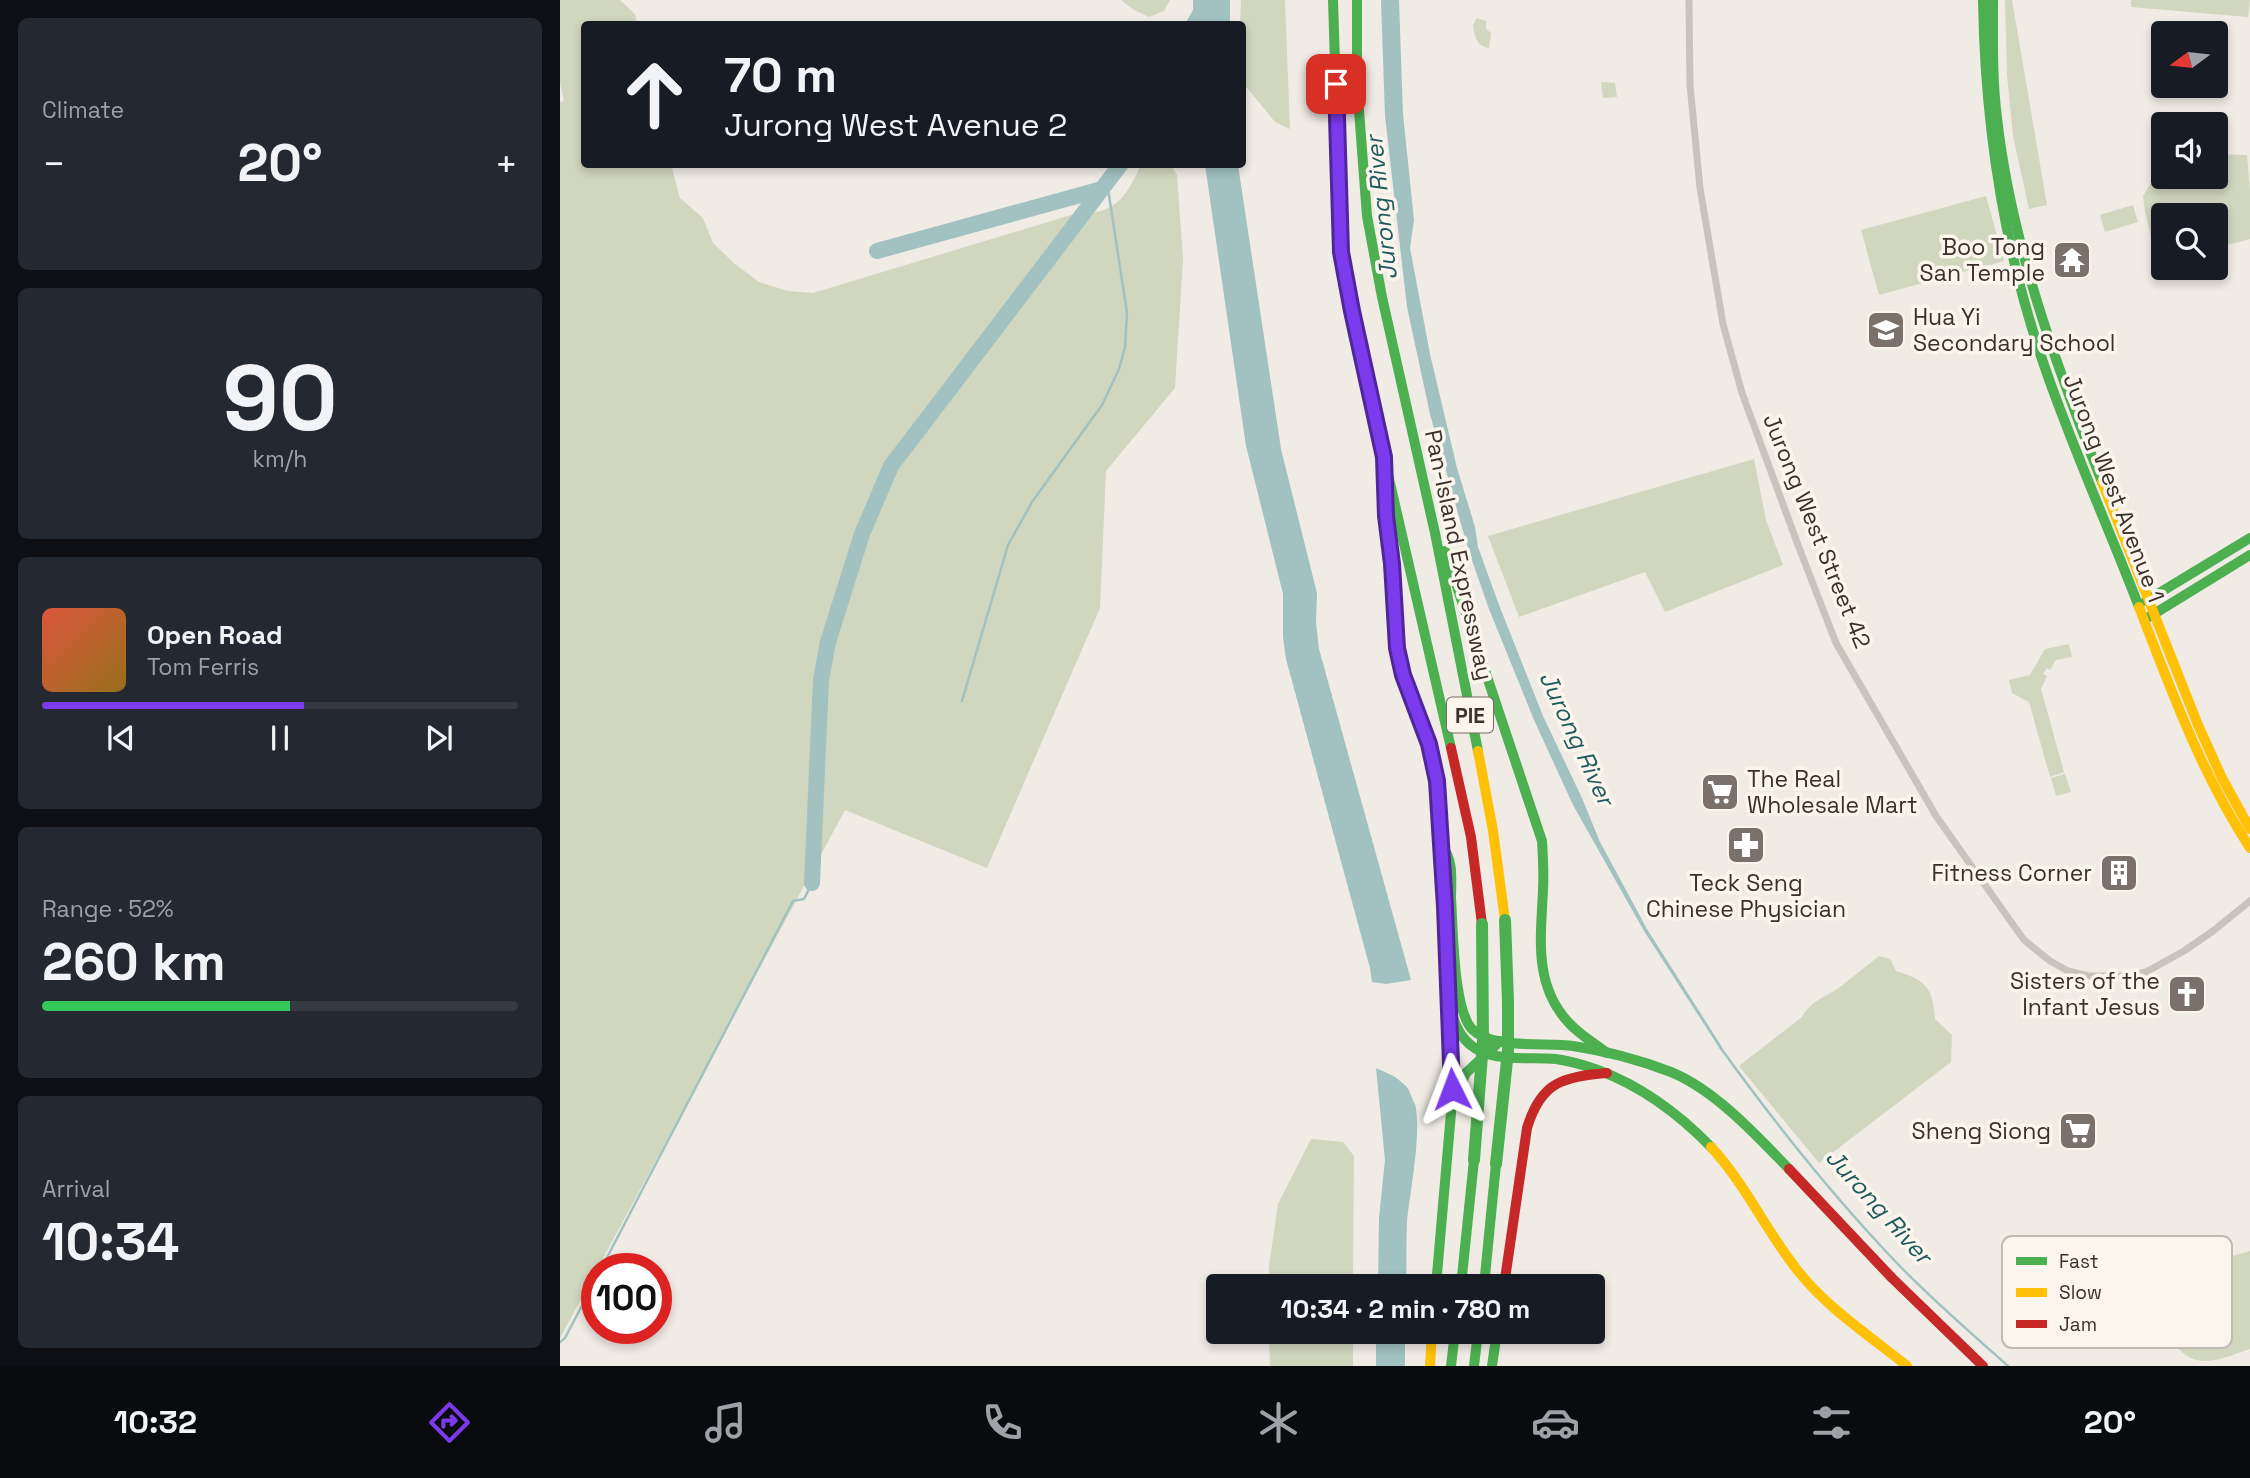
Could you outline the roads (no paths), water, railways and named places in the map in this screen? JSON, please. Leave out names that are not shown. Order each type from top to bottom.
[{"type":"main road","name":"PIE","points":[[1333,0],[1341,252],[1384,457],[1471,837],[1482,924],[1485,1046],[1462,1274]]},
{"type":"main road","name":"Pan-Island Expressway","points":[[1357,0],[1357,96],[1367,216],[1381,297],[1431,511],[1493,831],[1505,920],[1509,985],[1508,1049],[1485,1274]]},
{"type":"main road","name":"Jurong West Avenue 1","points":[[1983,0],[1988,120],[2015,262],[2042,360],[2098,508],[2143,602]]},
{"type":"main road","name":"Jurong West Avenue 1","points":[[1993,0],[1996,112],[2015,220],[2042,318],[2206,770],[2228,814],[2250,848]]},
{"type":"main road","points":[[1384,457],[1397,648],[1403,675],[1429,744],[1437,781],[1449,1000],[1451,1113],[1437,1274]]},
{"type":"main road","points":[[1431,511],[1542,841],[1544,873],[1538,948],[1550,998],[1566,1021],[1607,1053]]},
{"type":"main road","points":[[2143,602],[2250,538]]},
{"type":"main road","points":[[2149,617],[2250,555]]},
{"type":"main road","name":"Jurong West Avenue 1","points":[[2149,617],[2236,806],[2250,829]]},
{"type":"main road","points":[[1441,846],[1450,861],[1458,995],[1464,1019],[1470,1027],[1478,1034],[1500,1041],[1570,1045],[1607,1053],[1672,1072],[1697,1085],[1756,1135],[1908,1296],[1983,1366]]},
{"type":"main road","points":[[1449,1000],[1460,1035],[1470,1045],[1485,1053],[1512,1058],[1567,1060],[1607,1073],[1645,1093],[1695,1131],[1732,1173],[1790,1262],[1808,1284],[1907,1366]]},
{"type":"main road","points":[[1451,1113],[1456,1090],[1464,1077],[1478,1059],[1500,1041]]},
{"type":"main road","points":[[1506,1274],[1532,1108],[1541,1094],[1561,1080],[1607,1073]]},
{"type":"main road","points":[[1430,1366],[1431,1344]]},
{"type":"main road","points":[[1451,1366],[1454,1344]]},
{"type":"main road","points":[[1474,1366],[1477,1344]]},
{"type":"main road","points":[[1492,1366],[1495,1344]]},
{"type":"street","name":"Jurong West Street 42","points":[[1689,0],[1690,85],[1700,188],[1723,324],[1742,393],[1836,643],[1936,816],[2024,940],[2050,961],[2068,971],[2088,976],[2146,972],[2194,945],[2250,901]]},
{"type":"water","points":[[1193,0],[1230,0],[1230,21],[1187,21],[1193,10]]},
{"type":"water","name":"Jurong River","points":[[1381,0],[1399,0],[1403,114],[1414,220],[1410,248],[1430,354],[1478,547],[1543,716],[1600,842],[1647,929],[1722,1047],[1720,1049],[1644,931],[1573,805],[1534,720],[1469,552],[1430,414],[1407,307],[1385,116]]},
{"type":"water","points":[[1205,168],[1238,168],[1281,449],[1317,593],[1319,649],[1411,980],[1386,984],[1372,982],[1286,659],[1283,594],[1246,446]]},
{"type":"water","points":[[1376,1068],[1402,1082],[1413,1097],[1416,1109],[1417,1140],[1407,1221],[1406,1274],[1378,1274],[1379,1218],[1385,1160]]},
{"type":"water","points":[[1376,1344],[1405,1344],[1405,1366],[1376,1366]]},
{"type":"waterway","points":[[812,883],[821,680],[828,642],[862,534],[891,466],[1118,168]]},
{"type":"waterway","points":[[962,701],[1008,545],[1032,502],[1102,405],[1119,369],[1125,347],[1127,313],[1107,182]]},
{"type":"waterway","points":[[877,251],[1102,189]]},
{"type":"waterway","points":[[609,1253],[793,901],[804,899],[812,883]]},
{"type":"waterway","name":"Jurong River","points":[[1720,1047],[1804,1157],[1871,1236],[1950,1315],[2008,1366]]},
{"type":"waterway","points":[[560,1342],[565,1338],[581,1308]]},
{"type":"place","name":"Boo Tong San Temple","points":[[2072,260]]},
{"type":"place","name":"Hua Yi Secondary School","points":[[1886,330]]},
{"type":"place","name":"The Real Wholesale Mart","points":[[1720,792]]},
{"type":"place","name":"Teck Seng Chinese Physician","points":[[1746,845]]},
{"type":"place","name":"Fitness Corner","points":[[2119,873]]},
{"type":"place","name":"Sisters of the Infant Jesus","points":[[2187,994]]},
{"type":"place","name":"Sheng Siong","points":[[2078,1131]]}]
